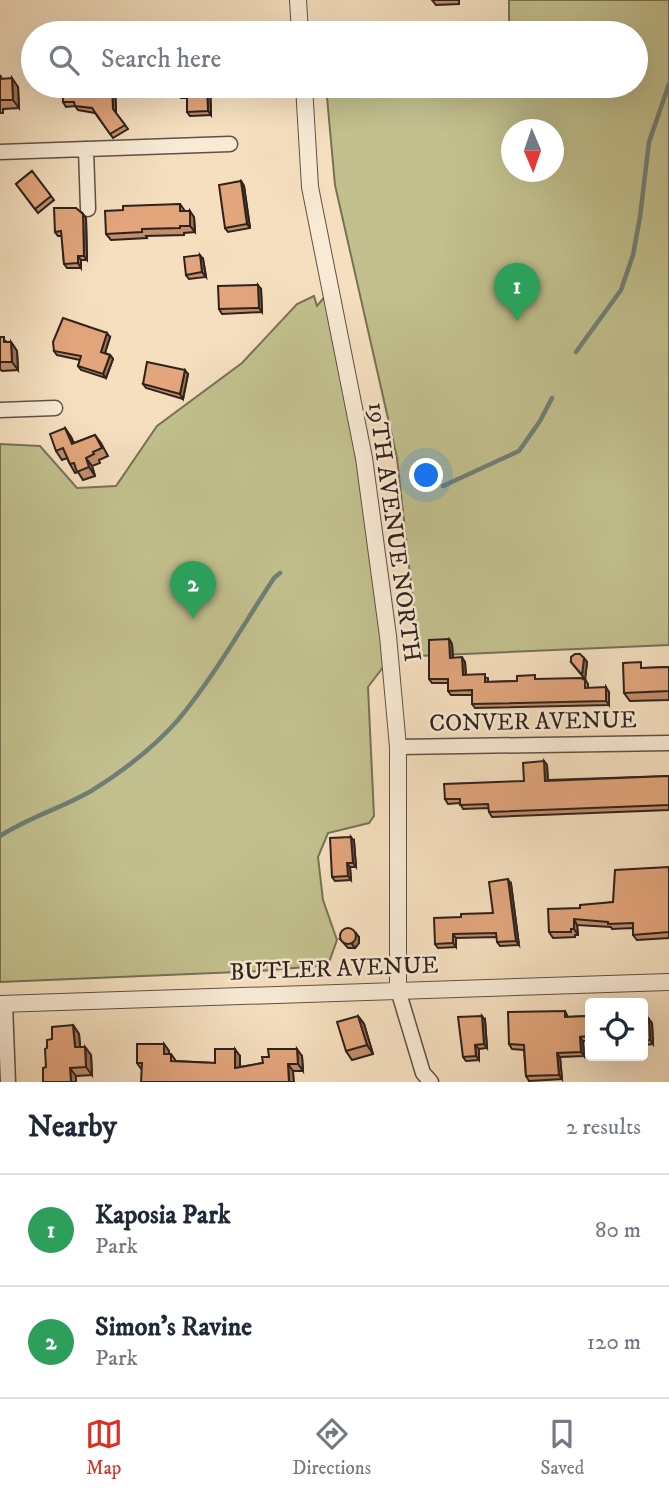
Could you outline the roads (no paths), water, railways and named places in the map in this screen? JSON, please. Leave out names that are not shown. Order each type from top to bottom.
[{"type":"street","points":[[298,0],[299,21]]},
{"type":"street","name":"19TH AVENUE NORTH","points":[[305,98],[310,187],[372,508],[388,636],[398,747],[398,990]]},
{"type":"street","points":[[0,152],[230,144]]},
{"type":"street","points":[[86,149],[88,209]]},
{"type":"street","points":[[0,410],[55,408]]},
{"type":"street","name":"CONVER AVENUE","points":[[398,747],[669,743]]},
{"type":"street","name":"BUTLER AVENUE","points":[[3,1004],[669,982]]},
{"type":"street","points":[[398,990],[423,1073],[431,1082]]},
{"type":"street","points":[[3,1004],[8,1082]]},
{"type":"waterway","points":[[576,352],[621,290],[633,255],[649,142],[669,84]]},
{"type":"waterway","points":[[443,486],[519,451],[552,398]]},
{"type":"waterway","points":[[0,836],[91,791],[159,740],[204,686],[274,578],[280,573]]},
{"type":"place","name":"Kaposia Park","points":[[517,321]]},
{"type":"place","name":"Simon's Ravine","points":[[193,619]]}]
